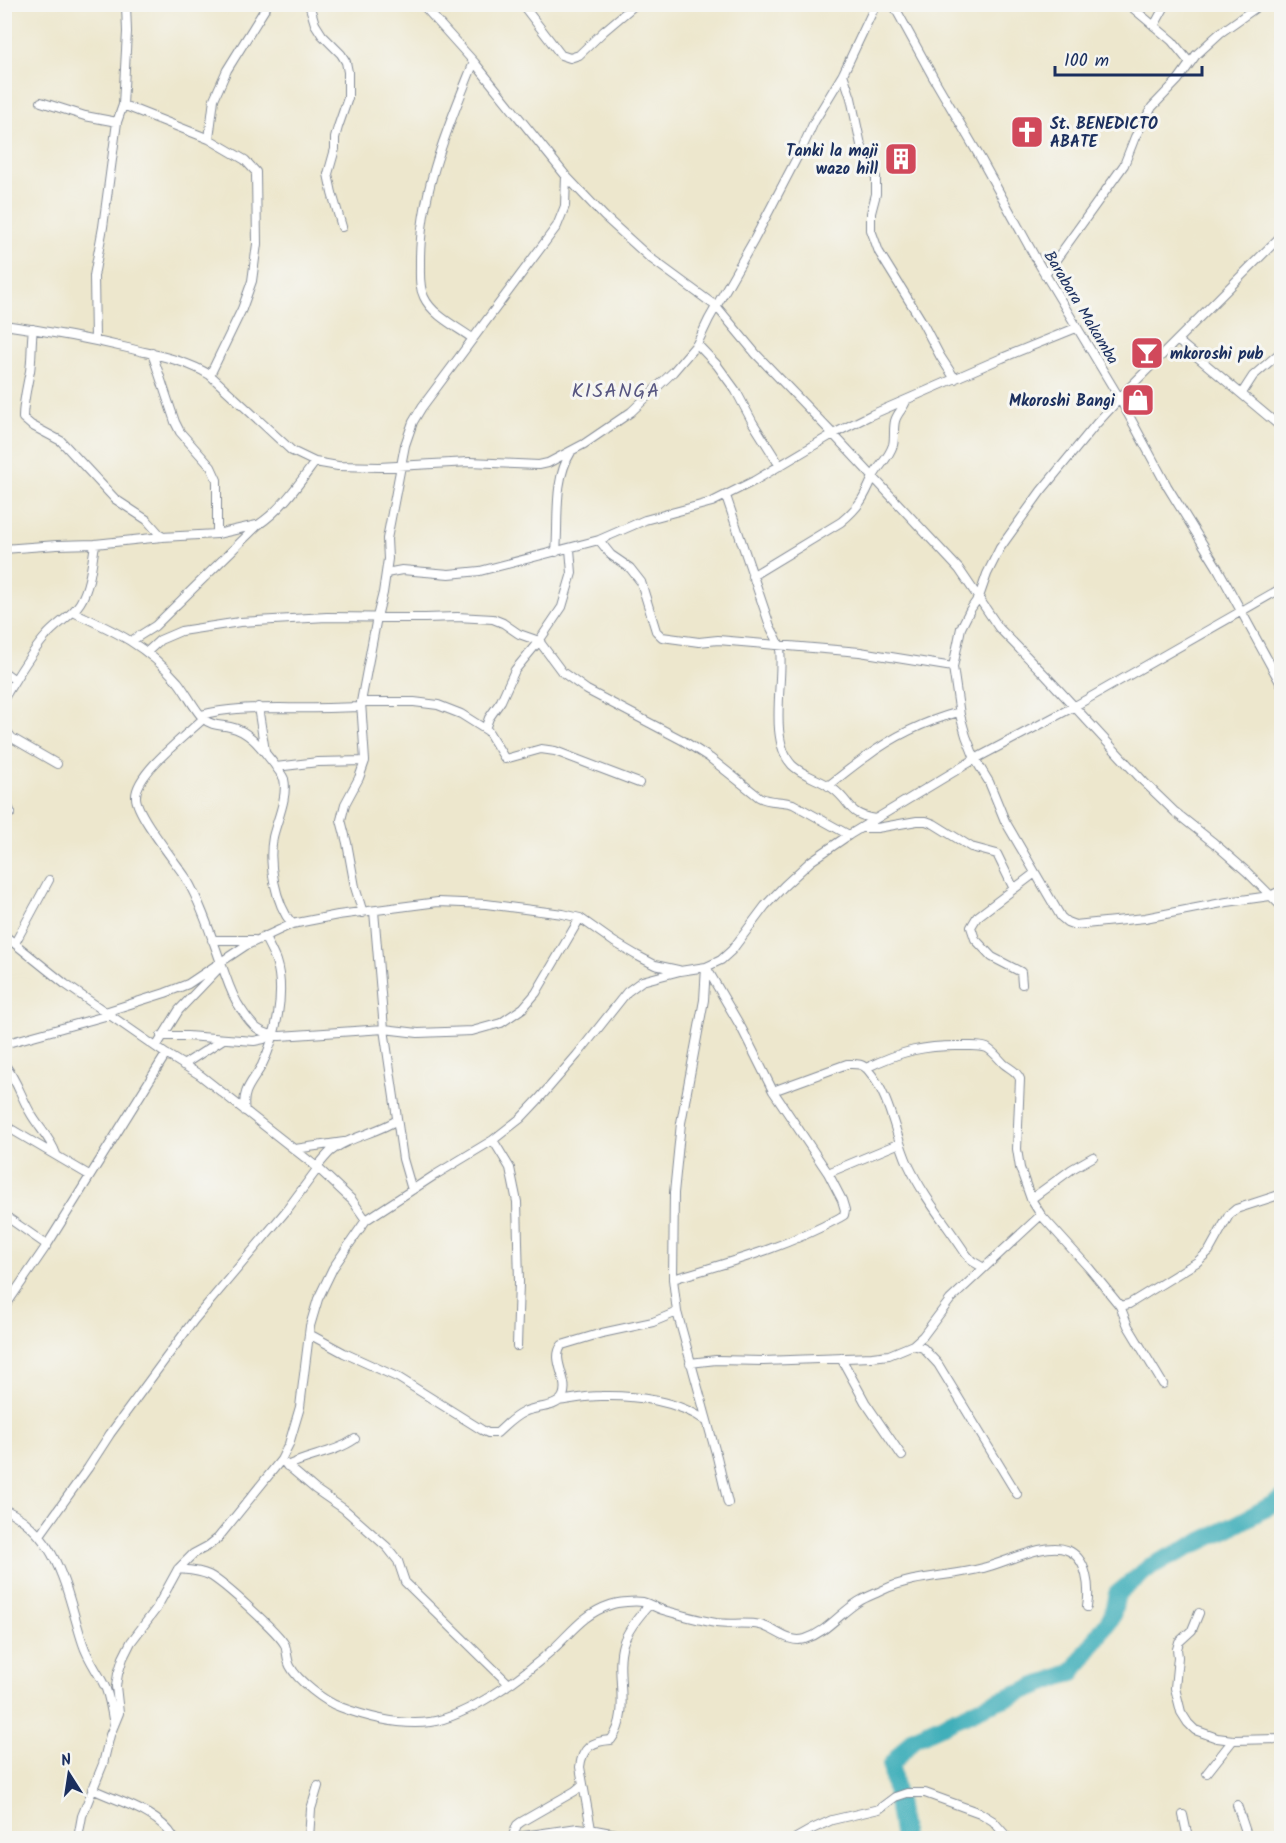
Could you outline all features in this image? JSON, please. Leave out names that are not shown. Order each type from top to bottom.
[{"type":"street","points":[[95,340],[94,276],[117,122],[123,105],[127,32],[126,4]]},
{"type":"street","points":[[209,139],[214,99],[227,70],[268,4]]},
{"type":"street","points":[[309,4],[315,24],[322,35],[341,54],[348,72],[348,98],[335,138],[335,149],[328,174],[342,227]]},
{"type":"street","points":[[422,4],[474,62],[566,176],[604,216],[649,257],[717,307],[756,354],[959,569],[999,628],[1075,706],[1144,782],[1175,812],[1246,872],[1281,907]]},
{"type":"street","points":[[522,4],[561,55],[570,58],[579,55],[636,4]]},
{"type":"street","points":[[4,326],[95,340],[180,360],[210,375],[292,451],[315,462],[338,466],[401,466],[469,462],[539,465],[548,463],[604,432],[631,412],[674,372],[697,344],[799,155],[814,122],[843,74],[876,4]]},
{"type":"street","name":"Barabara Makamba","points":[[894,4],[1045,275],[1120,399],[1167,486],[1217,567],[1281,686]]},
{"type":"street","points":[[1128,4],[1172,41],[1190,63]]},
{"type":"street","points":[[1154,26],[1166,4]]},
{"type":"street","points":[[1045,275],[1124,165],[1152,107],[1178,80],[1196,55],[1220,33],[1261,4]]},
{"type":"street","points":[[472,338],[435,311],[424,297],[420,254],[426,200],[439,150],[474,62]]},
{"type":"street","points":[[843,74],[851,98],[861,145],[876,177],[871,230],[879,252],[955,379]]},
{"type":"street","points":[[41,102],[85,116],[117,122]]},
{"type":"street","points":[[123,105],[209,139],[245,160],[256,172],[257,244],[252,281],[242,309],[210,375]]},
{"type":"street","points":[[363,912],[355,887],[341,820],[345,804],[365,761],[361,705],[376,617],[383,593],[387,539],[405,445],[413,422],[472,338],[533,261],[557,226],[565,206],[566,176]]},
{"type":"street","points":[[1281,235],[1097,423],[1014,526],[991,565],[979,597],[961,628],[953,667],[959,711],[975,759],[989,782],[1005,821],[1061,917],[1067,922],[1075,925],[1145,918],[1270,896],[1281,890]]},
{"type":"street","points":[[386,573],[402,570],[449,574],[480,571],[570,549],[599,540],[645,520],[712,502],[780,466],[833,434],[906,400],[1076,328]]},
{"type":"street","points":[[33,329],[23,418],[66,445],[115,499],[147,520],[162,537]]},
{"type":"street","points":[[1177,340],[1281,428]]},
{"type":"street","points":[[697,344],[717,365],[736,391],[780,466]]},
{"type":"street","points":[[1242,393],[1253,376],[1281,351]]},
{"type":"street","points":[[152,353],[180,432],[211,467],[217,480],[217,534]]},
{"type":"street","points":[[752,576],[841,522],[854,511],[864,498],[873,477],[887,459],[894,439],[895,420],[906,404],[906,400]]},
{"type":"street","points":[[556,552],[559,486],[564,463],[571,451]]},
{"type":"street","points":[[131,641],[155,626],[258,525],[284,503],[315,462]]},
{"type":"street","points":[[726,496],[752,576],[770,626],[780,646],[778,714],[785,755],[800,772],[819,779],[839,794],[853,812],[862,817],[875,819]]},
{"type":"street","points":[[4,549],[217,534],[258,525]]},
{"type":"street","points":[[599,540],[611,555],[630,568],[641,582],[656,631],[662,637],[699,642],[718,640],[860,652],[953,667]]},
{"type":"street","points":[[4,698],[33,651],[80,603],[95,544]]},
{"type":"street","points":[[485,729],[515,670],[539,641],[562,607],[572,573],[570,549]]},
{"type":"street","points":[[78,1839],[82,1816],[103,1764],[118,1713],[117,1674],[123,1658],[131,1642],[156,1609],[178,1569],[193,1554],[218,1538],[284,1463],[300,1407],[314,1309],[333,1268],[366,1220],[493,1140],[521,1118],[603,1024],[616,1004],[642,981],[706,967],[721,960],[732,950],[765,906],[811,861],[849,835],[975,759],[1075,706],[1281,588]]},
{"type":"street","points":[[73,612],[131,641],[147,652],[177,682],[202,717],[210,723],[240,730],[250,737],[283,776],[284,792],[272,845],[271,866],[283,912],[292,924]]},
{"type":"street","points":[[147,652],[159,640],[181,631],[240,622],[327,617],[493,619],[504,623],[519,634],[539,641],[562,672],[587,690],[682,740],[719,765],[759,797],[767,801],[785,801],[793,804],[849,835]]},
{"type":"street","points":[[4,672],[15,680]]},
{"type":"street","points":[[271,1036],[258,1030],[239,1007],[186,878],[143,817],[136,797],[137,786],[144,776],[202,717],[229,709],[258,707],[414,702],[438,705],[461,714],[485,729],[505,759],[541,749],[555,751],[639,783]]},
{"type":"street","points":[[258,707],[265,752]]},
{"type":"street","points":[[828,786],[867,756],[917,727],[959,711]]},
{"type":"street","points":[[4,728],[12,738],[57,764]]},
{"type":"street","points":[[276,767],[318,762],[365,761]]},
{"type":"street","points":[[4,798],[11,813]]},
{"type":"street","points":[[862,828],[877,828],[917,821],[934,824],[971,847],[997,854],[1014,889]]},
{"type":"street","points":[[1022,984],[1021,972],[992,957],[975,939],[971,927],[977,917],[1035,873]]},
{"type":"street","points":[[15,943],[49,880]]},
{"type":"street","points":[[4,1044],[107,1013],[188,984],[261,938],[292,924],[309,919],[411,905],[447,903],[508,906],[580,918],[636,955],[655,965],[680,971]]},
{"type":"street","points":[[374,911],[384,1029],[403,1159],[412,1190]]},
{"type":"street","points":[[162,1036],[254,1041],[271,1036],[384,1029],[418,1033],[472,1031],[501,1023],[523,1008],[536,993],[580,918]]},
{"type":"street","points":[[4,935],[65,984],[200,1075],[318,1167],[352,1200],[366,1220]]},
{"type":"street","points":[[212,940],[261,938]]},
{"type":"street","points":[[245,1111],[246,1090],[255,1080],[268,1053],[279,1004],[280,988],[276,962],[261,938]]},
{"type":"street","points":[[156,1047],[179,1010],[221,964]]},
{"type":"street","points":[[673,1279],[795,1240],[839,1218],[845,1210],[828,1173],[773,1091],[742,1029],[706,967]]},
{"type":"street","points":[[706,967],[704,1000],[681,1123],[673,1214],[673,1279],[677,1312],[728,1503]]},
{"type":"street","points":[[183,1065],[222,1040]]},
{"type":"street","points":[[866,1068],[901,1052],[925,1047],[979,1046],[994,1053],[1019,1076],[1017,1149],[1020,1168],[1031,1199],[1041,1215],[1120,1306],[1128,1326],[1162,1384]]},
{"type":"street","points":[[4,1308],[47,1245],[166,1054]]},
{"type":"street","points":[[4,1064],[16,1080],[32,1116],[52,1144],[56,1154]]},
{"type":"street","points":[[773,1091],[847,1064],[857,1064],[866,1068],[874,1078],[890,1109],[909,1166],[932,1205],[966,1254],[972,1261],[984,1268]]},
{"type":"street","points":[[40,1535],[110,1434],[194,1320],[286,1211],[332,1150],[397,1120]]},
{"type":"street","points":[[4,1125],[89,1175]]},
{"type":"street","points":[[493,1140],[510,1168],[516,1194],[519,1282],[517,1346]]},
{"type":"street","points":[[295,1149],[349,1141]]},
{"type":"street","points":[[828,1173],[900,1143]]},
{"type":"street","points":[[1031,1199],[1071,1169],[1093,1157]]},
{"type":"street","points":[[1120,1306],[1128,1304],[1197,1263],[1209,1251],[1229,1215],[1236,1209],[1281,1194]]},
{"type":"street","points":[[4,1215],[47,1245]]},
{"type":"street","points":[[690,1363],[716,1360],[872,1357],[889,1354],[913,1345],[923,1336],[950,1300],[1041,1215]]},
{"type":"street","points":[[559,1401],[564,1394],[558,1354],[562,1345],[602,1333],[653,1322],[677,1312]]},
{"type":"street","points":[[309,1334],[406,1382],[488,1433],[497,1433],[523,1412],[559,1401],[603,1396],[655,1402],[689,1412],[706,1422]]},
{"type":"street","points":[[913,1345],[923,1348],[938,1364],[1017,1494]]},
{"type":"street","points":[[841,1358],[865,1402],[902,1456]]},
{"type":"street","points":[[284,1463],[340,1448],[355,1439]]},
{"type":"street","points":[[284,1463],[315,1489],[345,1509],[387,1547],[398,1561],[405,1582],[509,1684]]},
{"type":"street","points":[[4,1509],[26,1521],[40,1535],[57,1564],[83,1644],[106,1691],[114,1726]]},
{"type":"street","points":[[178,1569],[198,1571],[225,1585],[284,1643],[290,1666],[310,1689],[336,1706],[367,1716],[400,1722],[430,1722],[464,1712],[509,1684],[552,1650],[579,1623],[612,1604],[643,1602],[702,1620],[759,1625],[791,1640],[802,1640],[832,1625],[857,1602],[898,1584],[917,1578],[983,1568],[1055,1548],[1067,1550],[1081,1563],[1089,1584],[1087,1607]]},
{"type":"street","points":[[593,1832],[582,1785],[580,1757],[589,1746],[598,1740],[611,1740],[618,1731],[621,1657],[624,1642],[640,1615],[649,1605]]},
{"type":"street","points":[[1199,1613],[1192,1630],[1177,1646],[1178,1664],[1175,1679],[1181,1712],[1195,1730],[1204,1735],[1233,1740],[1281,1739]]},
{"type":"street","points":[[1207,1773],[1233,1740]]},
{"type":"street","points":[[509,1838],[521,1822],[582,1785]]},
{"type":"street","points":[[309,1839],[311,1809],[318,1786]]},
{"type":"street","points":[[92,1789],[154,1818],[166,1827],[174,1839]]},
{"type":"street","points":[[796,1839],[832,1820],[879,1809],[896,1797],[908,1793],[925,1793],[980,1814],[993,1821],[1008,1839]]},
{"type":"street","points":[[1238,1805],[1248,1839]]},
{"type":"street","points":[[1183,1815],[1188,1839]]},
{"type":"street","points":[[509,1838],[578,1828],[638,1839]]},
{"type":"waterway","points":[[903,1838],[891,1765],[914,1738],[987,1705],[1073,1672],[1112,1616],[1117,1594],[1151,1566],[1282,1499]]},
{"type":"place","name":"St. BENEDICTO ABATE","points":[[1027,132]]},
{"type":"place","name":"Tanki la maji wazo hill","points":[[901,159]]},
{"type":"place","name":"mkoroshi pub","points":[[1147,353]]},
{"type":"place","name":"Mkoroshi Bangi","points":[[1138,400]]},
{"type":"district","name":"KISANGA","points":[[616,390]]}]
